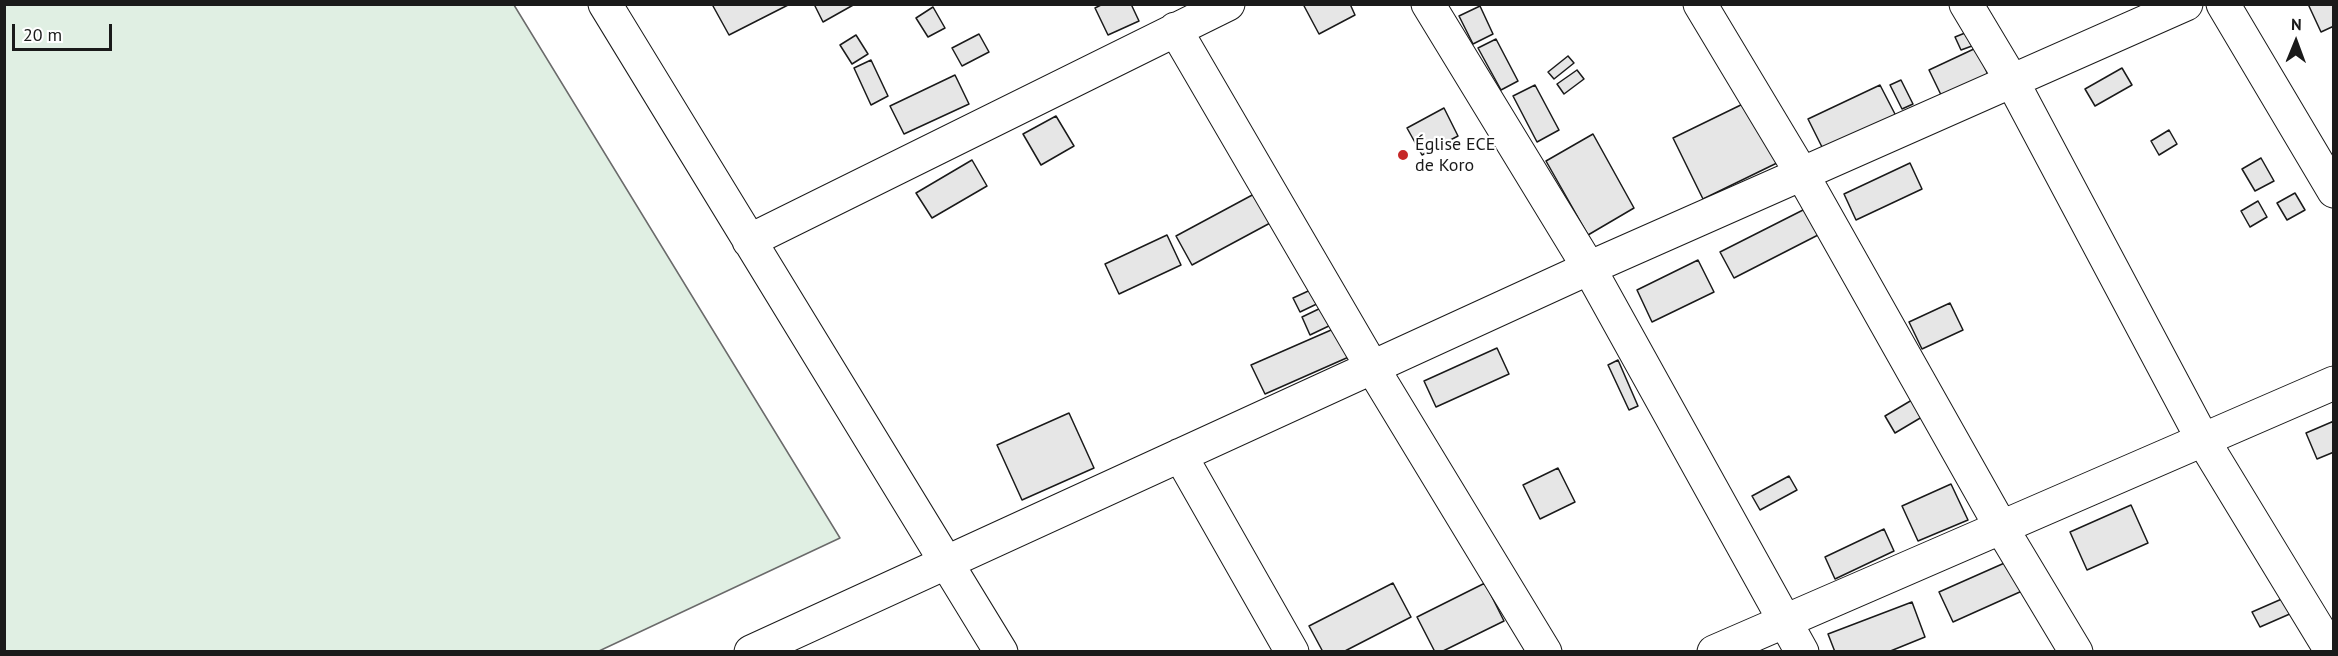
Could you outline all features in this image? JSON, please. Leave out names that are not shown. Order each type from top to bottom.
[{"type":"street","points":[[604,4],[1001,651]]},
{"type":"street","points":[[749,241],[1228,4]]},
{"type":"street","points":[[1428,4],[1589,268],[1802,651]]},
{"type":"street","points":[[1700,4],[1802,174],[2001,527],[2076,651]]},
{"type":"street","points":[[1966,4],[2012,81],[2203,440],[2332,651]]},
{"type":"street","points":[[752,651],[1589,268],[2186,4]]},
{"type":"street","points":[[2223,4],[2334,191]]},
{"type":"street","points":[[1175,29],[1372,367],[1545,651]]},
{"type":"street","points":[[1714,651],[2334,383]]},
{"type":"street","points":[[1180,455],[1292,651]]},
{"type":"green space","points":[[4,5],[514,5],[840,538],[599,651],[5,651]]},
{"type":"building","points":[[716,4],[790,4],[729,35],[713,6]]},
{"type":"building","points":[[814,4],[855,4],[823,22]]},
{"type":"building","points":[[1103,4],[1131,4],[1139,21],[1108,35],[1095,8]]},
{"type":"building","points":[[1303,4],[1350,4],[1355,15],[1319,34]]},
{"type":"building","points":[[2308,4],[2334,4],[2334,26],[2321,32]]},
{"type":"building","points":[[1480,6],[1493,34],[1473,44],[1459,16]]},
{"type":"building","points":[[933,7],[945,28],[928,37],[916,18]]},
{"type":"building","points":[[1965,33],[1972,46],[1961,50],[1955,37]]},
{"type":"building","points":[[979,34],[989,52],[962,66],[952,48]]},
{"type":"building","points":[[856,35],[868,54],[852,64],[840,45]]},
{"type":"building","points":[[1496,39],[1518,81],[1501,90],[1478,48]]},
{"type":"building","points":[[1976,48],[1989,77],[1943,99],[1929,70]]},
{"type":"building","points":[[1568,56],[1574,63],[1554,79],[1548,72]]},
{"type":"building","points":[[871,60],[888,96],[871,105],[854,68]]},
{"type":"building","points":[[2122,68],[2132,85],[2095,106],[2085,89]]},
{"type":"building","points":[[1577,70],[1584,79],[1564,94],[1557,84]]},
{"type":"building","points":[[955,75],[969,104],[904,134],[890,106]]},
{"type":"building","points":[[1901,80],[1913,104],[1902,109],[1890,85]]},
{"type":"building","points":[[1535,85],[1559,130],[1537,142],[1513,96]]},
{"type":"building","points":[[1880,85],[1896,116],[1824,151],[1808,119]]},
{"type":"building","points":[[1749,101],[1779,162],[1703,199],[1673,138]]},
{"type":"building","points":[[1444,108],[1458,136],[1422,155],[1407,128]]},
{"type":"building","points":[[1056,116],[1074,146],[1041,165],[1023,134]]},
{"type":"building","points":[[2169,130],[2177,144],[2159,155],[2151,141]]},
{"type":"building","points":[[1593,134],[1634,208],[1588,235],[1546,161]]},
{"type":"building","points":[[2261,158],[2274,181],[2255,191],[2242,169]]},
{"type":"building","points":[[972,160],[987,186],[932,218],[916,193]]},
{"type":"building","points":[[1910,163],[1922,189],[1856,220],[1844,194]]},
{"type":"building","points":[[1256,193],[1272,222],[1192,265],[1176,236]]},
{"type":"building","points":[[2295,193],[2305,210],[2287,220],[2277,203]]},
{"type":"building","points":[[2258,201],[2267,217],[2250,227],[2241,211]]},
{"type":"building","points":[[1807,208],[1820,234],[1734,278],[1720,252]]},
{"type":"building","points":[[1167,235],[1181,265],[1119,294],[1105,264]]},
{"type":"building","points":[[1698,260],[1714,292],[1652,322],[1637,290]]},
{"type":"building","points":[[1317,287],[1323,301],[1300,312],[1293,298]]},
{"type":"building","points":[[1950,303],[1963,330],[1922,349],[1909,322]]},
{"type":"building","points":[[1325,306],[1333,324],[1310,335],[1302,317]]},
{"type":"building","points":[[1338,327],[1351,356],[1265,394],[1251,365]]},
{"type":"building","points":[[1497,348],[1509,374],[1436,407],[1424,381]]},
{"type":"building","points":[[1618,360],[1638,406],[1629,410],[1608,365]]},
{"type":"building","points":[[1917,397],[1927,414],[1895,433],[1885,416]]},
{"type":"building","points":[[1069,413],[1094,468],[1022,500],[997,445]]},
{"type":"building","points":[[2334,421],[2334,452],[2317,459],[2306,433]]},
{"type":"building","points":[[1558,468],[1575,502],[1540,519],[1523,485]]},
{"type":"building","points":[[1789,476],[1797,490],[1760,510],[1752,496]]},
{"type":"building","points":[[1951,484],[1968,520],[1918,541],[1902,506]]},
{"type":"building","points":[[2131,505],[2148,543],[2087,570],[2070,532]]},
{"type":"building","points":[[1884,529],[1894,551],[1835,579],[1825,557]]},
{"type":"building","points":[[2009,561],[2022,591],[1953,622],[1939,592]]},
{"type":"building","points":[[1393,583],[1411,617],[1343,652],[1323,652],[1309,626]]},
{"type":"building","points":[[1485,583],[1504,621],[1441,652],[1435,652],[1417,617]]},
{"type":"building","points":[[2284,598],[2292,613],[2260,627],[2252,612]]},
{"type":"building","points":[[1912,602],[1925,637],[1888,652],[1835,652],[1828,634]]},
{"type":"place","name":"Église ECE de Koro","points":[[1403,155]]}]
